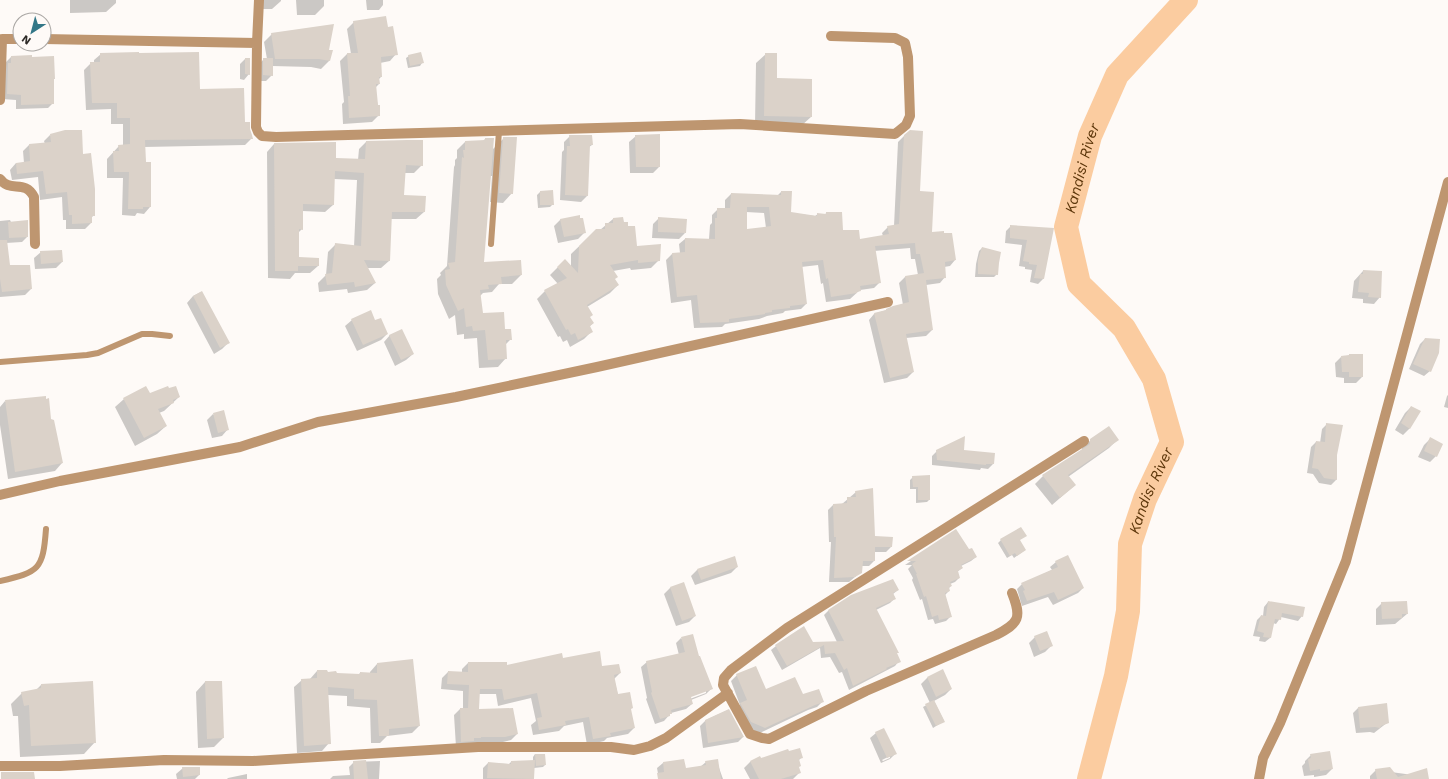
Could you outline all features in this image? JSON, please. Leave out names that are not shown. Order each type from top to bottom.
[{"type":"street","points":[[259,0],[256,127],[262,136],[276,138],[740,124],[895,134],[906,125],[910,116],[908,58],[905,43],[895,38],[831,36]]},
{"type":"street","points":[[2,39],[12,39]]},
{"type":"street","points":[[0,53],[2,39]]},
{"type":"street","points":[[0,100],[2,39]]},
{"type":"street","points":[[52,39],[257,43]]},
{"type":"street","points":[[0,180],[5,185],[28,188],[32,192],[34,197],[35,244]]},
{"type":"street","points":[[1259,779],[1263,758],[1280,723],[1346,561],[1448,182]]},
{"type":"street","points":[[0,495],[60,481],[240,447],[318,422],[456,397],[575,372],[888,302]]},
{"type":"street","points":[[1012,593],[1018,607],[1018,613],[1010,628],[866,690],[769,739],[750,734],[723,685],[724,678],[731,670],[787,628],[1084,441]]},
{"type":"street","points":[[0,766],[60,766],[164,760],[253,761],[478,747],[612,747],[634,750],[650,746],[666,738],[728,693]]},
{"type":"lane","points":[[491,244],[499,131]]},
{"type":"lane","points":[[0,362],[87,355],[98,353],[142,334],[170,336]]},
{"type":"lane","points":[[0,581],[23,576],[37,567],[42,561],[44,553],[46,529]]},
{"type":"building","points":[[386,16],[388,27],[393,26],[398,55],[381,57],[382,77],[379,77],[380,84],[376,84],[378,105],[380,105],[380,116],[349,118],[348,96],[350,96],[347,53],[358,53],[353,21]]},
{"type":"building","points":[[334,24],[329,50],[333,50],[330,61],[319,59],[275,59],[271,33]]},
{"type":"building","points":[[199,52],[200,89],[244,88],[245,122],[250,122],[250,129],[253,139],[145,140],[146,162],[151,162],[151,207],[143,207],[143,209],[128,209],[129,172],[114,172],[113,151],[119,151],[118,145],[130,144],[130,118],[117,118],[117,103],[92,103],[90,62],[100,62],[100,53]]},
{"type":"building","points":[[421,52],[424,63],[410,66],[408,55]]},
{"type":"building","points":[[765,53],[777,53],[777,78],[812,79],[812,117],[764,116]]},
{"type":"building","points":[[32,55],[32,57],[54,56],[54,104],[21,105],[21,95],[7,94],[8,63],[11,63],[11,56]]},
{"type":"building","points":[[245,58],[250,58],[250,75],[245,74]]},
{"type":"building","points":[[263,58],[273,58],[273,76],[263,75]]},
{"type":"building","points":[[65,130],[82,130],[83,154],[91,153],[95,189],[95,216],[92,216],[92,223],[72,224],[72,215],[69,215],[67,192],[46,194],[43,171],[17,174],[16,163],[30,161],[29,144],[51,142],[50,134]]},
{"type":"building","points":[[910,130],[923,131],[920,191],[934,192],[932,232],[944,231],[944,233],[952,233],[956,260],[945,262],[946,278],[926,280],[933,330],[906,334],[914,372],[890,378],[874,313],[909,302],[905,276],[924,273],[920,254],[916,254],[915,243],[875,246],[881,283],[860,286],[861,291],[857,293],[831,297],[823,260],[802,262],[807,304],[772,310],[772,312],[765,314],[729,319],[729,322],[700,323],[697,295],[677,297],[672,253],[685,252],[685,238],[715,239],[715,218],[717,218],[717,208],[730,208],[731,193],[781,195],[781,191],[792,191],[791,212],[817,216],[817,213],[826,214],[826,212],[842,212],[843,230],[859,230],[860,239],[889,234],[887,226],[899,224],[904,135]],"holes":[[[747,207],[769,207],[771,226],[747,229]]]},
{"type":"building","points":[[660,134],[660,167],[636,167],[635,135]]},
{"type":"building","points":[[569,135],[592,135],[593,145],[590,145],[588,196],[565,195],[567,146],[570,146]]},
{"type":"building","points":[[503,137],[517,137],[513,194],[499,193]]},
{"type":"building","points":[[485,138],[494,138],[484,262],[521,260],[522,275],[501,277],[502,284],[488,285],[489,289],[480,290],[483,313],[504,312],[505,329],[511,329],[512,340],[506,340],[507,359],[488,360],[485,330],[473,331],[472,326],[466,327],[464,308],[458,311],[446,285],[445,270],[450,269],[448,263],[455,262],[462,157],[464,158],[463,150],[465,150],[465,141],[485,140]]},
{"type":"building","points":[[423,140],[423,166],[406,165],[404,195],[426,196],[425,212],[392,212],[390,261],[364,260],[376,283],[355,287],[354,282],[327,285],[325,274],[332,273],[335,243],[361,246],[364,173],[335,171],[334,205],[303,204],[303,230],[299,229],[299,257],[319,258],[319,266],[298,266],[298,271],[275,271],[274,143],[336,142],[336,158],[365,159],[366,141]]},
{"type":"building","points":[[553,190],[554,205],[540,205],[540,191]]},
{"type":"building","points":[[580,215],[580,218],[583,218],[586,233],[564,237],[560,219]]},
{"type":"building","points":[[623,217],[624,222],[628,222],[628,226],[635,226],[637,246],[661,244],[660,261],[638,263],[638,260],[610,265],[618,277],[615,279],[619,285],[587,305],[593,315],[590,317],[594,323],[590,326],[593,332],[578,340],[575,333],[571,335],[568,329],[566,330],[544,290],[567,278],[557,267],[565,259],[578,273],[579,246],[596,229],[605,229],[605,223],[613,223],[613,218]]},
{"type":"building","points":[[658,217],[687,219],[686,233],[658,232]]},
{"type":"building","points":[[28,220],[28,237],[9,238],[8,222]]},
{"type":"building","points":[[1010,225],[1054,228],[1044,279],[1034,278],[1037,265],[1029,264],[1029,262],[1023,261],[1027,240],[1010,238]]},
{"type":"building","points":[[0,240],[7,240],[10,265],[30,265],[32,289],[2,292],[0,279]]},
{"type":"building","points":[[982,247],[1001,252],[998,275],[978,274],[978,260]]},
{"type":"building","points":[[62,250],[63,262],[41,264],[40,251]]},
{"type":"building","points":[[1363,270],[1382,271],[1381,298],[1368,297],[1369,293],[1358,292],[1360,274],[1363,274]]},
{"type":"building","points":[[202,291],[230,343],[220,348],[193,296]]},
{"type":"building","points":[[371,310],[375,320],[381,318],[388,334],[363,345],[351,319]]},
{"type":"building","points":[[402,329],[414,354],[401,360],[389,335]]},
{"type":"building","points":[[1425,338],[1440,339],[1439,353],[1431,372],[1413,364]]},
{"type":"building","points":[[1349,354],[1363,354],[1363,377],[1349,377],[1349,372],[1342,372],[1341,356]]},
{"type":"building","points":[[146,386],[150,393],[168,386],[169,388],[176,386],[180,397],[173,400],[174,403],[158,409],[167,426],[144,438],[123,398]]},
{"type":"building","points":[[46,396],[46,399],[49,398],[51,419],[54,420],[63,463],[15,472],[5,400]]},
{"type":"building","points":[[1411,406],[1421,411],[1410,429],[1401,423]]},
{"type":"building","points":[[224,410],[229,430],[218,433],[213,413]]},
{"type":"building","points":[[1326,423],[1343,425],[1337,455],[1337,480],[1324,478],[1318,469],[1312,468],[1316,441],[1325,442]]},
{"type":"building","points":[[1109,426],[1119,440],[1068,475],[1076,485],[1060,498],[1042,475],[1090,444],[1090,439]]},
{"type":"building","points":[[965,436],[964,450],[995,453],[994,464],[986,465],[937,460],[936,450]]},
{"type":"building","points":[[1430,437],[1443,444],[1437,457],[1424,451]]},
{"type":"building","points":[[930,475],[930,500],[918,500],[918,487],[913,487],[912,476]]},
{"type":"building","points":[[873,488],[875,536],[893,537],[892,547],[875,547],[875,561],[863,561],[862,573],[855,577],[834,578],[836,537],[834,537],[833,504],[847,503],[847,497],[856,497],[855,491]]},
{"type":"building","points":[[1021,527],[1027,536],[1020,540],[1026,550],[1017,556],[1015,553],[1010,556],[1000,539]]},
{"type":"building","points":[[956,529],[969,549],[972,548],[977,557],[961,565],[963,568],[958,571],[960,578],[950,582],[952,586],[949,587],[950,591],[945,593],[952,617],[939,620],[938,615],[932,617],[926,596],[924,597],[917,574],[912,564],[916,561],[907,561]]},
{"type":"building","points":[[1068,555],[1084,588],[1058,600],[1054,592],[1027,601],[1023,591],[1025,590],[1021,583],[1058,567],[1055,561]]},
{"type":"building","points":[[735,556],[738,567],[701,580],[697,569]]},
{"type":"building","points":[[893,579],[899,590],[893,593],[896,599],[876,608],[899,653],[897,653],[901,662],[886,668],[887,669],[853,686],[847,668],[844,670],[835,653],[825,654],[824,645],[787,666],[775,645],[804,626],[813,642],[844,641],[828,610],[851,595]]},
{"type":"building","points":[[684,582],[696,616],[682,621],[670,587]]},
{"type":"building","points":[[1268,601],[1305,607],[1303,617],[1282,613],[1281,620],[1275,619],[1271,638],[1263,637],[1264,633],[1257,631],[1261,615],[1266,616]]},
{"type":"building","points":[[1407,601],[1408,614],[1402,614],[1402,618],[1382,619],[1381,602]]},
{"type":"building","points":[[1047,631],[1053,646],[1040,651],[1034,636]]},
{"type":"building","points":[[693,634],[699,656],[713,689],[691,697],[693,704],[671,710],[672,714],[670,714],[670,716],[660,719],[651,693],[646,661],[685,652],[681,637]]},
{"type":"building","points":[[600,651],[602,666],[619,664],[621,673],[614,675],[618,694],[630,692],[633,708],[631,709],[635,728],[610,733],[611,736],[593,739],[589,717],[565,721],[566,725],[539,730],[537,718],[542,717],[537,693],[504,700],[502,689],[480,689],[479,709],[513,708],[518,734],[505,737],[481,737],[474,738],[474,741],[461,742],[460,708],[468,708],[469,685],[447,684],[448,671],[468,672],[468,662],[507,662],[507,665],[562,653],[563,658]]},
{"type":"building","points":[[413,659],[420,726],[389,729],[389,736],[379,736],[377,700],[354,699],[354,689],[328,687],[331,744],[304,746],[301,679],[317,678],[317,670],[327,670],[328,672],[336,671],[337,673],[377,673],[377,663]]},
{"type":"building","points":[[756,666],[766,689],[795,677],[803,694],[819,689],[824,702],[765,728],[751,722],[740,703],[747,700],[736,674]]},
{"type":"building","points":[[943,669],[952,689],[936,697],[927,677]]},
{"type":"building","points":[[93,681],[96,743],[31,746],[29,705],[24,706],[21,692],[41,688],[41,684]]},
{"type":"building","points":[[205,681],[222,681],[224,738],[207,739]]},
{"type":"building","points":[[934,700],[945,722],[936,726],[925,704]]},
{"type":"building","points":[[1387,703],[1389,723],[1381,726],[1380,728],[1360,728],[1358,707]]},
{"type":"building","points":[[729,709],[744,737],[708,743],[705,720]]},
{"type":"building","points":[[884,728],[897,754],[887,758],[875,732]]},
{"type":"building","points":[[800,748],[803,758],[799,759],[801,773],[781,779],[759,779],[750,761],[760,756],[761,758],[788,749],[789,751]]},
{"type":"building","points":[[1330,751],[1333,769],[1310,771],[1308,759],[1311,758],[1310,754]]},
{"type":"building","points":[[535,754],[545,754],[546,765],[536,766]]},
{"type":"building","points":[[684,759],[686,768],[706,765],[705,761],[718,759],[721,779],[658,779],[657,773],[664,772],[663,762]]},
{"type":"building","points":[[366,760],[368,779],[354,779],[353,761]]},
{"type":"building","points":[[535,760],[534,779],[487,778],[488,762],[511,764],[511,761]]},
{"type":"building","points":[[182,767],[200,767],[200,775],[183,777]]},
{"type":"building","points":[[1390,767],[1398,777],[1427,768],[1429,779],[1377,779],[1375,769]]},
{"type":"building","points":[[1,772],[34,772],[35,779],[1,779]]},
{"type":"waterway","name":"Kandisi River","points":[[1089,779],[1116,676],[1128,611],[1130,544],[1145,499],[1172,442],[1154,379],[1124,328],[1079,284],[1066,227],[1090,136],[1117,75],[1186,0]]}]
